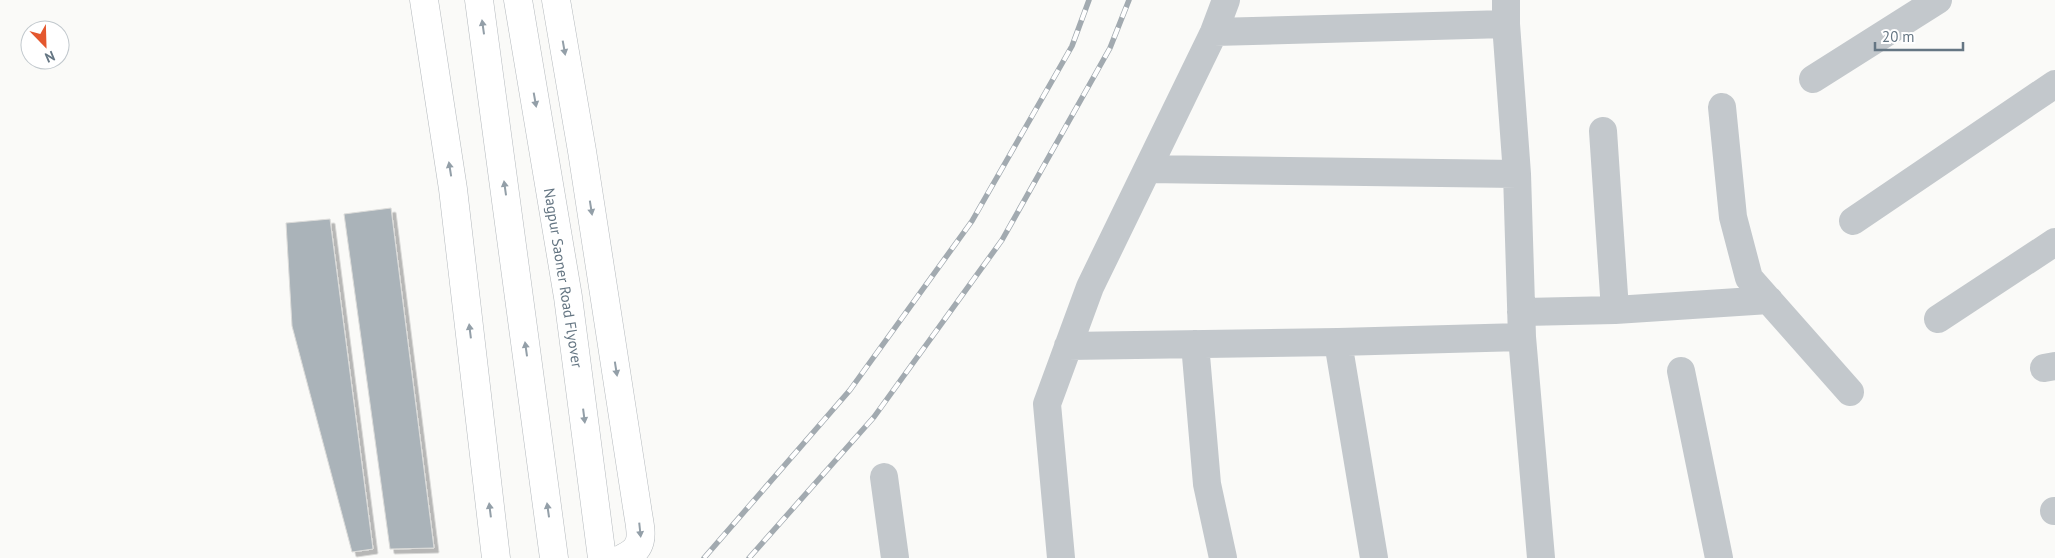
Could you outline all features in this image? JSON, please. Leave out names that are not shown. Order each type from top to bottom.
[{"type":"highway","points":[[424,0],[453,189],[496,558]]},
{"type":"highway","points":[[479,0],[554,558]]},
{"type":"highway","name":"Nagpur Saoner Road Flyover","points":[[518,0],[568,297],[602,558]]},
{"type":"highway","points":[[556,0],[582,151],[638,515],[640,545],[636,551],[622,558]]},
{"type":"street","points":[[1061,558],[1047,404],[1090,287],[1214,32],[1226,0]]},
{"type":"street","points":[[1813,79],[1938,0]]},
{"type":"street","points":[[1214,32],[1506,12],[1517,174],[1521,324],[1541,558]]},
{"type":"street","points":[[1853,221],[2055,84]]},
{"type":"street","points":[[1722,107],[1733,217],[1749,278],[1850,392]]},
{"type":"street","points":[[1603,132],[1615,310]]},
{"type":"street","points":[[1148,169],[1517,174]]},
{"type":"street","points":[[1938,319],[2055,242]]},
{"type":"street","points":[[1068,346],[1338,342],[1521,324],[1615,310],[1769,300]]},
{"type":"street","points":[[1338,342],[1374,558]]},
{"type":"street","points":[[1195,344],[1207,484],[1223,558]]},
{"type":"street","points":[[1681,371],[1719,558]]},
{"type":"street","points":[[884,477],[895,558]]},
{"type":"building","points":[[391,208],[434,548],[390,549],[344,214]]},
{"type":"building","points":[[330,219],[373,549],[352,552],[292,326],[286,223]]},
{"type":"railway","points":[[704,558],[850,390],[972,221],[1072,46],[1089,0]]},
{"type":"railway","points":[[749,558],[874,417],[1002,240],[1110,48],[1129,0]]}]
